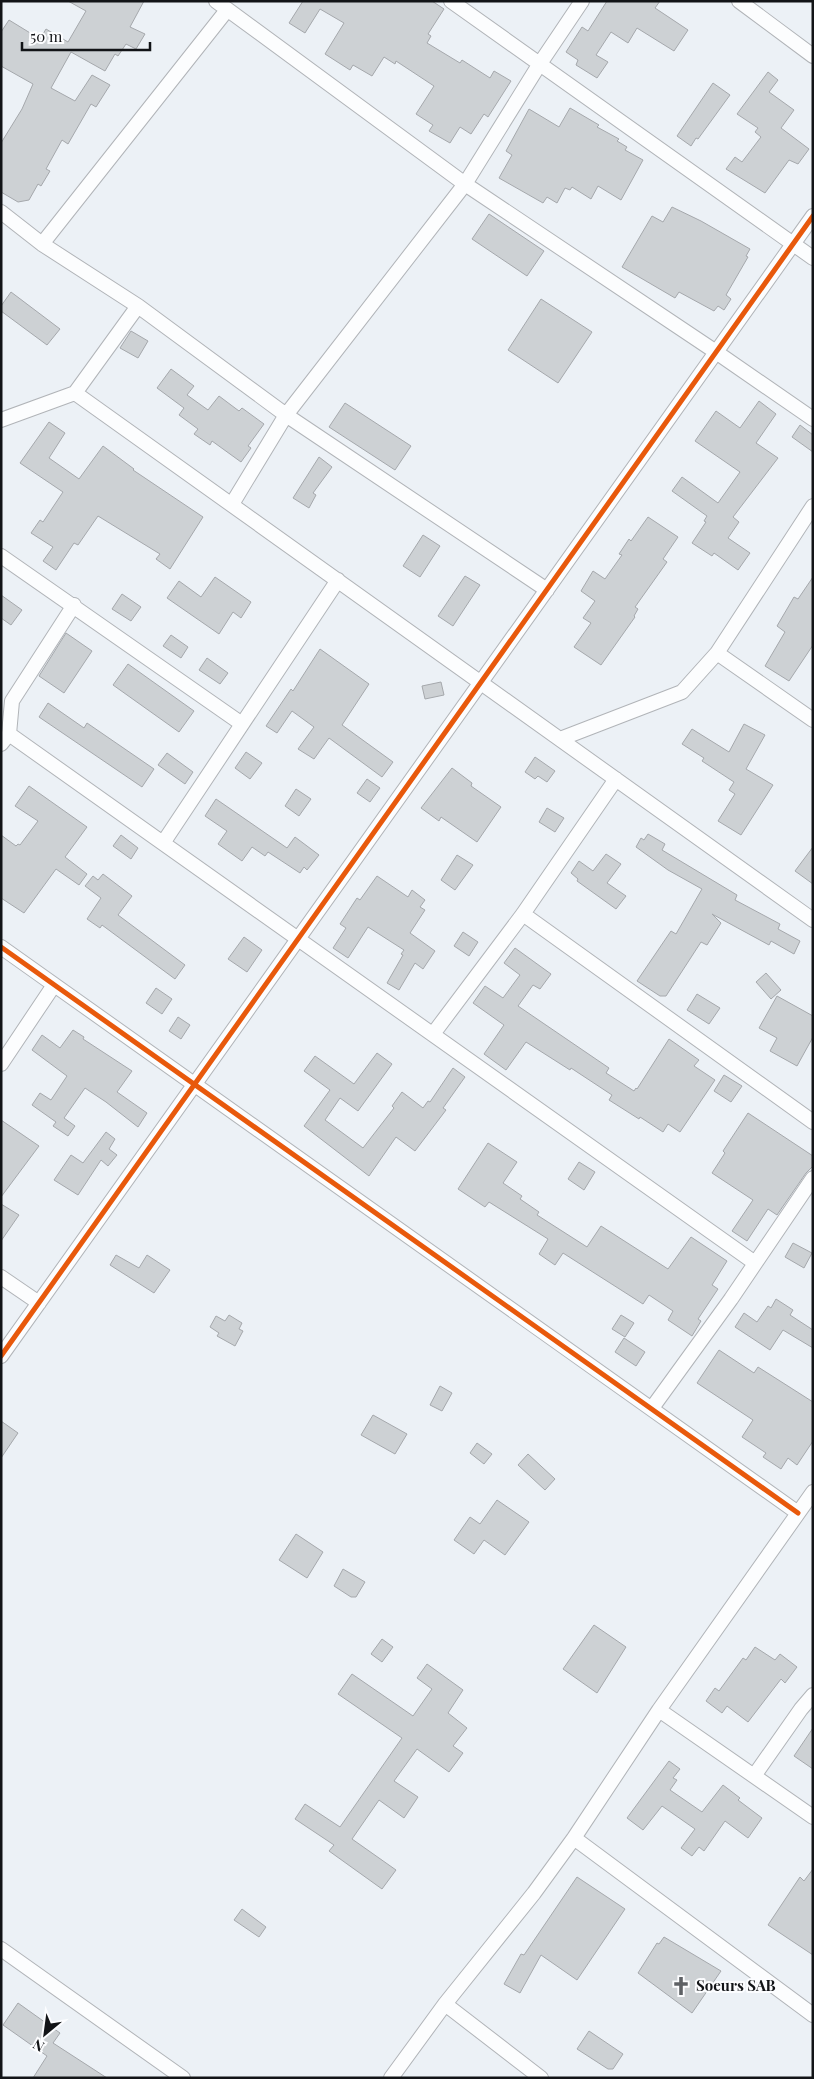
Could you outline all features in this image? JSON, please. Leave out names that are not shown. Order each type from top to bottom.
[{"type":"street","points":[[452,1],[539,65],[602,107],[813,258]]},
{"type":"street","points":[[232,504],[286,414],[465,184],[539,65],[582,1]]},
{"type":"street","points":[[747,4],[813,56]]},
{"type":"street","points":[[42,244],[222,5],[465,184],[813,419]]},
{"type":"street","points":[[1,212],[42,244],[138,306],[286,414],[547,590]]},
{"type":"street","points":[[1,1356],[813,216]]},
{"type":"street","points":[[1,420],[75,392],[138,306]]},
{"type":"street","points":[[75,392],[813,920]]},
{"type":"street","points":[[560,739],[682,692],[717,652],[813,506]]},
{"type":"street","points":[[1,556],[74,605],[242,724]]},
{"type":"street","points":[[163,842],[338,580]]},
{"type":"street","points":[[74,605],[12,702],[5,739],[163,842],[755,1263]]},
{"type":"street","points":[[717,652],[813,720]]},
{"type":"street","points":[[433,1034],[523,914],[616,779]]},
{"type":"street","points":[[523,914],[813,1122]]},
{"type":"street","points":[[1,947],[798,1513]]},
{"type":"street","points":[[1,1064],[54,985]]},
{"type":"street","points":[[652,1408],[813,1178]]},
{"type":"street","points":[[1,1277],[39,1303]]},
{"type":"street","points":[[391,2078],[445,2004],[534,1893],[574,1838],[659,1710],[813,1492]]},
{"type":"street","points":[[754,1776],[813,1695]]},
{"type":"street","points":[[659,1710],[813,1817]]},
{"type":"street","points":[[574,1838],[813,2015]]},
{"type":"street","points":[[1,1949],[183,2078]]},
{"type":"street","points":[[445,2004],[542,2078]]},
{"type":"building","points":[[68,1],[144,1],[130,27],[145,34],[136,49],[126,44],[118,56],[115,54],[105,71],[71,52],[51,88],[75,101],[92,75],[110,85],[96,107],[91,104],[68,144],[62,140],[46,169],[50,171],[41,186],[38,184],[29,200],[18,202],[1,192],[1,143],[22,109],[33,84],[1,66],[1,32],[9,20],[40,39],[46,29],[68,42],[86,11]]},
{"type":"building","points":[[303,1],[432,1],[444,9],[428,34],[431,36],[427,43],[460,63],[462,60],[490,78],[494,71],[511,81],[488,117],[484,114],[471,134],[460,127],[450,143],[429,131],[433,125],[416,114],[434,86],[396,61],[395,64],[384,57],[372,76],[353,65],[350,70],[325,54],[344,23],[320,9],[305,33],[289,23]]},
{"type":"building","points":[[607,1],[660,1],[655,8],[688,30],[674,51],[637,28],[628,43],[611,32],[596,55],[608,62],[597,78],[576,65],[578,60],[566,52],[582,27],[588,31]]},
{"type":"building","points":[[768,72],[778,80],[769,92],[794,110],[781,128],[809,149],[798,164],[789,160],[765,193],[726,169],[735,157],[742,162],[761,137],[755,132],[758,128],[737,114]]},
{"type":"building","points":[[713,83],[730,95],[691,146],[677,136]]},
{"type":"building","points":[[570,108],[599,125],[597,127],[619,139],[617,141],[627,147],[625,150],[643,160],[621,200],[598,186],[591,199],[572,187],[570,190],[565,188],[557,203],[547,197],[543,203],[499,178],[512,155],[506,151],[529,109],[559,127]]},
{"type":"building","points":[[672,207],[750,249],[746,256],[748,257],[726,295],[731,299],[724,310],[718,306],[714,311],[679,292],[675,298],[622,267],[652,216],[663,222]]},
{"type":"building","points":[[489,214],[544,251],[527,276],[472,239]]},
{"type":"building","points":[[11,292],[60,329],[47,345],[1,311],[1,306]]},
{"type":"building","points":[[541,299],[592,332],[558,383],[508,350]]},
{"type":"building","points":[[131,331],[148,341],[138,358],[120,348]]},
{"type":"building","points":[[171,369],[194,386],[187,395],[208,410],[219,396],[239,411],[242,408],[264,424],[248,446],[251,448],[241,462],[212,441],[210,445],[194,434],[198,429],[179,415],[184,408],[157,388]]},
{"type":"building","points":[[759,401],[776,414],[756,443],[778,458],[733,517],[739,522],[728,538],[750,553],[738,570],[714,553],[712,556],[692,543],[706,522],[704,521],[707,516],[672,491],[682,477],[718,503],[740,472],[695,441],[716,411],[740,428]]},
{"type":"building","points":[[345,403],[411,446],[395,470],[329,427]]},
{"type":"building","points":[[49,422],[65,433],[49,458],[79,479],[103,446],[133,470],[203,517],[170,569],[156,559],[160,554],[98,516],[78,545],[74,543],[56,570],[43,561],[53,547],[31,533],[40,520],[43,522],[63,492],[20,463]]},
{"type":"building","points":[[800,425],[813,435],[813,452],[792,437]]},
{"type":"building","points":[[319,457],[332,467],[313,493],[316,495],[309,508],[293,498]]},
{"type":"building","points":[[648,517],[678,537],[663,559],[667,562],[635,607],[638,609],[635,617],[601,665],[574,647],[591,623],[583,618],[595,601],[581,591],[593,571],[605,579],[622,555],[619,554],[629,539],[631,541]]},
{"type":"building","points":[[423,535],[440,546],[420,577],[403,566]]},
{"type":"building","points":[[465,576],[480,585],[453,626],[438,616]]},
{"type":"building","points":[[215,577],[251,602],[241,618],[233,612],[219,634],[167,598],[179,581],[201,597]]},
{"type":"building","points":[[813,577],[813,645],[789,681],[765,666],[785,632],[777,626],[794,597],[798,599]]},
{"type":"building","points":[[122,594],[141,607],[131,621],[112,609]]},
{"type":"building","points":[[1,595],[22,610],[11,625],[1,618]]},
{"type":"building","points":[[66,633],[92,651],[64,693],[39,676]]},
{"type":"building","points":[[171,635],[188,647],[181,658],[163,646]]},
{"type":"building","points":[[320,649],[369,684],[342,725],[393,762],[382,777],[329,738],[314,759],[298,749],[314,727],[292,711],[277,733],[266,726],[291,689],[293,691]]},
{"type":"building","points":[[207,658],[228,673],[220,684],[199,670]]},
{"type":"building","points":[[128,664],[194,711],[179,732],[113,685]]},
{"type":"building","points":[[441,682],[444,695],[425,699],[422,686]]},
{"type":"building","points":[[48,703],[84,728],[87,723],[154,769],[142,787],[39,717]]},
{"type":"building","points":[[744,724],[765,735],[746,769],[773,785],[741,835],[718,821],[735,794],[729,790],[734,782],[702,761],[704,758],[682,744],[692,729],[729,752]]},
{"type":"building","points":[[246,752],[262,763],[250,779],[235,768]]},
{"type":"building","points":[[167,753],[193,772],[185,784],[158,765]]},
{"type":"building","points":[[535,757],[555,771],[547,782],[538,776],[535,779],[525,772]]},
{"type":"building","points":[[452,768],[472,783],[471,786],[501,807],[477,842],[441,817],[439,821],[421,808]]},
{"type":"building","points":[[367,779],[380,788],[370,802],[357,793]]},
{"type":"building","points":[[29,786],[87,827],[65,857],[87,874],[79,885],[56,869],[24,913],[1,898],[1,835],[16,846],[20,845],[38,821],[15,806]]},
{"type":"building","points":[[296,789],[311,799],[299,816],[285,806]]},
{"type":"building","points":[[216,799],[287,848],[295,837],[319,855],[307,870],[304,867],[300,873],[268,852],[265,856],[252,847],[242,861],[218,844],[227,831],[205,816]]},
{"type":"building","points":[[547,808],[564,818],[555,832],[539,822]]},
{"type":"building","points":[[648,834],[665,844],[662,850],[737,895],[735,900],[780,924],[778,929],[800,941],[794,954],[771,941],[769,945],[712,914],[721,923],[707,945],[701,942],[666,996],[660,996],[637,981],[671,931],[676,934],[702,889],[668,870],[636,847],[641,838],[644,840]]},
{"type":"building","points":[[121,835],[138,848],[131,859],[113,846]]},
{"type":"building","points":[[813,847],[813,884],[795,871]]},
{"type":"building","points":[[606,854],[621,864],[607,883],[626,896],[616,909],[577,881],[578,879],[571,873],[579,861],[593,871]]},
{"type":"building","points":[[457,855],[473,865],[455,890],[441,880]]},
{"type":"building","points":[[103,874],[132,896],[118,915],[185,965],[175,979],[102,925],[100,928],[87,919],[101,898],[85,886],[93,876],[98,880]]},
{"type":"building","points":[[377,876],[408,897],[412,890],[425,900],[420,907],[425,910],[410,933],[435,951],[423,969],[415,963],[399,990],[387,983],[404,950],[368,927],[348,958],[333,948],[346,928],[340,924],[357,898],[360,900]]},
{"type":"building","points":[[463,932],[478,942],[469,956],[454,946]]},
{"type":"building","points":[[244,937],[262,950],[247,972],[228,959]]},
{"type":"building","points":[[515,948],[551,974],[540,989],[533,985],[518,1006],[609,1068],[606,1073],[634,1091],[669,1039],[699,1060],[694,1066],[715,1080],[680,1132],[668,1124],[663,1132],[640,1117],[639,1119],[609,1100],[612,1095],[526,1042],[506,1070],[484,1054],[504,1025],[473,1003],[485,986],[503,998],[520,975],[504,963]]},
{"type":"building","points":[[766,973],[781,990],[771,999],[756,982]]},
{"type":"building","points":[[156,988],[172,999],[162,1014],[146,1003]]},
{"type":"building","points":[[697,994],[720,1008],[709,1024],[687,1010]]},
{"type":"building","points":[[777,996],[813,1016],[813,1037],[797,1066],[770,1051],[777,1038],[759,1028]]},
{"type":"building","points":[[178,1017],[190,1025],[181,1039],[169,1031]]},
{"type":"building","points":[[73,1030],[84,1037],[83,1039],[132,1071],[117,1092],[147,1113],[138,1127],[85,1088],[64,1118],[75,1126],[68,1136],[53,1126],[56,1122],[32,1105],[40,1093],[51,1100],[67,1076],[32,1050],[42,1035],[60,1048]]},
{"type":"building","points":[[377,1053],[392,1064],[358,1111],[340,1098],[325,1120],[363,1148],[394,1108],[392,1106],[402,1092],[423,1108],[428,1101],[430,1102],[453,1068],[465,1077],[443,1108],[446,1110],[415,1151],[396,1137],[369,1176],[304,1126],[330,1090],[304,1071],[315,1056],[354,1084]]},
{"type":"building","points":[[724,1075],[742,1086],[731,1102],[714,1091]]},
{"type":"building","points":[[748,1113],[813,1156],[813,1166],[777,1215],[768,1209],[747,1241],[732,1231],[753,1200],[712,1173],[725,1153],[723,1151]]},
{"type":"building","points":[[1,1120],[39,1146],[1,1197]]},
{"type":"building","points":[[106,1132],[115,1139],[109,1149],[117,1155],[108,1166],[101,1160],[78,1195],[54,1180],[71,1155],[83,1163]]},
{"type":"building","points":[[488,1143],[517,1162],[503,1183],[522,1196],[520,1199],[539,1212],[537,1215],[587,1247],[601,1226],[668,1269],[691,1237],[727,1261],[712,1285],[718,1289],[698,1319],[701,1321],[692,1336],[668,1320],[673,1311],[649,1295],[643,1304],[563,1253],[555,1265],[539,1254],[548,1239],[489,1202],[485,1207],[458,1189]]},
{"type":"building","points":[[579,1162],[595,1172],[584,1190],[568,1179]]},
{"type":"building","points":[[1,1204],[19,1215],[1,1241]]},
{"type":"building","points":[[793,1243],[812,1253],[804,1268],[785,1257]]},
{"type":"building","points":[[116,1255],[139,1268],[147,1255],[170,1270],[154,1293],[110,1265]]},
{"type":"building","points":[[776,1299],[793,1310],[790,1315],[813,1330],[813,1348],[783,1330],[770,1350],[735,1327],[744,1313],[757,1322],[768,1306],[771,1308]]},
{"type":"building","points":[[229,1315],[242,1323],[239,1329],[243,1331],[235,1346],[217,1336],[219,1333],[210,1327],[216,1316],[225,1321]]},
{"type":"building","points":[[621,1315],[634,1323],[625,1337],[612,1329]]},
{"type":"building","points":[[624,1338],[645,1352],[636,1366],[615,1352]]},
{"type":"building","points":[[719,1350],[754,1373],[758,1367],[813,1402],[813,1441],[797,1465],[788,1458],[781,1469],[763,1457],[766,1453],[742,1437],[753,1420],[697,1383]]},
{"type":"building","points":[[440,1386],[452,1393],[442,1411],[430,1405]]},
{"type":"building","points":[[373,1415],[407,1434],[395,1454],[361,1435]]},
{"type":"building","points":[[1,1421],[18,1433],[1,1458]]},
{"type":"building","points":[[477,1443],[492,1454],[484,1464],[470,1453]]},
{"type":"building","points":[[528,1454],[555,1479],[545,1490],[518,1465]]},
{"type":"building","points":[[497,1500],[529,1522],[505,1555],[484,1540],[474,1554],[454,1540],[470,1517],[480,1524]]},
{"type":"building","points":[[296,1534],[323,1552],[307,1578],[279,1560]]},
{"type":"building","points":[[343,1569],[365,1582],[356,1597],[351,1597],[334,1586]]},
{"type":"building","points":[[594,1625],[626,1647],[597,1693],[563,1669]]},
{"type":"building","points":[[382,1639],[393,1647],[382,1662],[371,1654]]},
{"type":"building","points":[[755,1647],[775,1660],[780,1654],[797,1667],[785,1683],[781,1679],[748,1722],[727,1706],[722,1713],[706,1701],[715,1688],[719,1691],[743,1658],[746,1660]]},
{"type":"building","points":[[427,1664],[463,1690],[448,1713],[467,1728],[453,1746],[463,1753],[449,1772],[417,1749],[394,1781],[418,1797],[404,1818],[379,1800],[352,1839],[396,1870],[382,1889],[329,1851],[334,1845],[295,1819],[305,1804],[340,1827],[402,1738],[338,1694],[352,1674],[413,1716],[432,1689],[417,1678]]},
{"type":"building","points":[[813,1728],[813,1769],[794,1756]]},
{"type":"building","points":[[669,1761],[680,1769],[673,1778],[677,1780],[670,1790],[702,1812],[723,1785],[740,1798],[738,1800],[762,1818],[748,1838],[725,1821],[704,1851],[699,1847],[692,1856],[681,1848],[695,1829],[662,1806],[643,1830],[627,1818]]},
{"type":"building","points":[[813,1869],[813,1955],[768,1925],[800,1877],[804,1881]]},
{"type":"building","points":[[577,1877],[625,1909],[577,1980],[541,1955],[520,1993],[504,1984],[521,1954],[524,1955]]},
{"type":"building","points":[[242,1909],[266,1927],[259,1937],[234,1920]]},
{"type":"building","points":[[664,1937],[721,1971],[692,2013],[638,1973],[657,1943],[659,1944]]},
{"type":"building","points":[[18,2003],[60,2033],[53,2043],[107,2078],[33,2078],[47,2056],[3,2025]]},
{"type":"building","points":[[589,2031],[623,2054],[613,2069],[608,2069],[577,2049]]},
{"type":"cycle path","points":[[1,1356],[813,216]]},
{"type":"cycle path","points":[[1,947],[798,1513]]},
{"type":"place","name":"Soeurs SAB","points":[[681,1986]]}]
